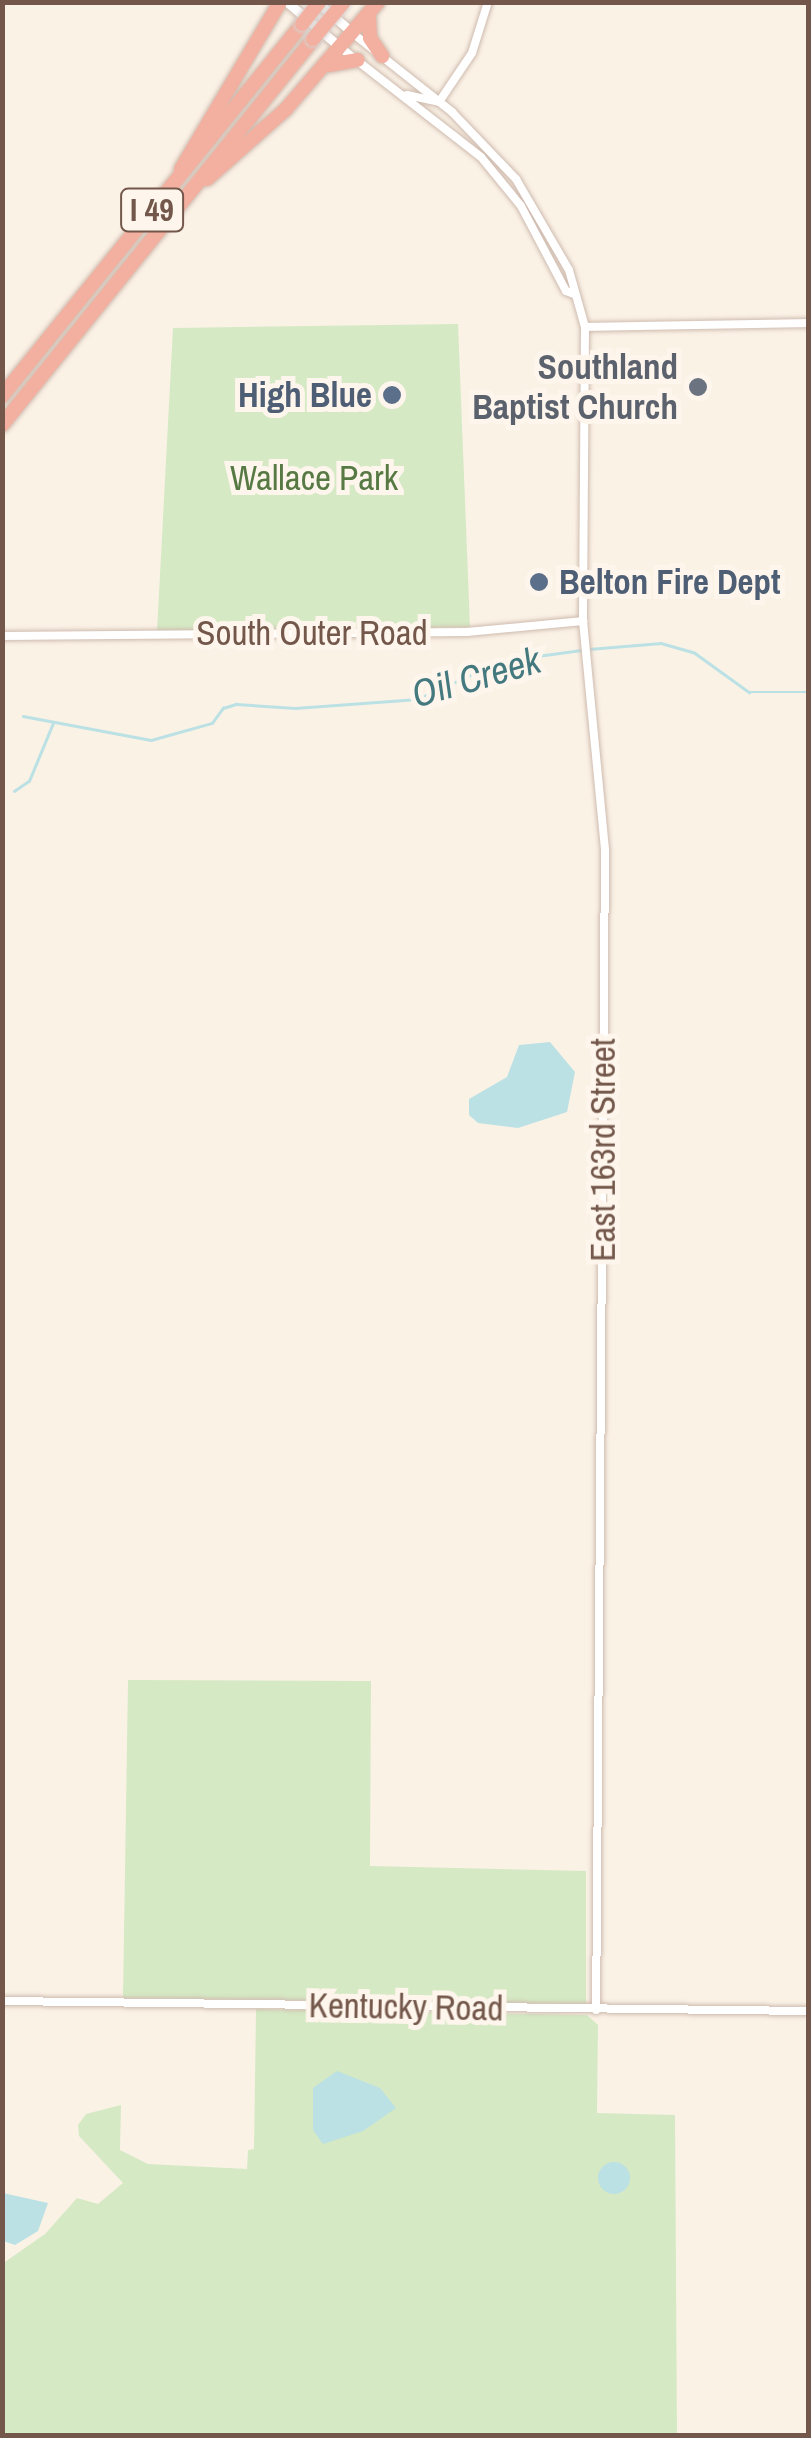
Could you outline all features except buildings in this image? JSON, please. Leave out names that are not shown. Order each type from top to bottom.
[{"type":"highway","points":[[179,177],[186,151],[271,9],[284,2]]},
{"type":"highway","name":"I 49","points":[[2,396],[318,2]]},
{"type":"highway","name":"I 49","points":[[2,425],[343,2]]},
{"type":"highway","points":[[190,191],[317,75],[355,35],[374,8]]},
{"type":"highway","points":[[374,8],[368,32],[382,56]]},
{"type":"highway","points":[[317,75],[341,60],[358,60]]},
{"type":"main road","name":"East 163rd Street","points":[[284,2],[341,48]]},
{"type":"main road","name":"East 163rd Street","points":[[318,2],[355,35]]},
{"type":"street","points":[[402,94],[439,102],[472,53],[488,2]]},
{"type":"street","name":"East 163rd Street","points":[[355,35],[439,102],[516,180],[568,270],[586,327],[583,622],[605,851],[596,2010]]},
{"type":"street","name":"East 163rd Street","points":[[341,48],[481,157],[521,206],[566,291],[574,294]]},
{"type":"street","points":[[586,327],[808,323]]},
{"type":"street","name":"South Outer Road","points":[[2,636],[467,632],[583,622]]},
{"type":"street","name":"Kentucky Road","points":[[2,2001],[808,2011]]},
{"type":"green space","name":"Wallace Park","points":[[458,324],[470,627],[157,632],[173,328]]},
{"type":"green space","points":[[128,1680],[371,1681],[370,1866],[586,1871],[586,2004],[123,1998]]},
{"type":"green space","points":[[256,2009],[587,2015],[598,2025],[597,2113],[675,2115],[677,2435],[3,2435],[2,2264],[45,2234],[77,2198],[98,2204],[123,2183],[79,2136],[78,2125],[86,2114],[121,2105],[120,2150],[148,2164],[247,2169],[248,2150],[254,2149]]},
{"type":"water","points":[[550,1042],[575,1072],[567,1112],[518,1128],[478,1123],[469,1115],[469,1099],[507,1077],[519,1045]]},
{"type":"water","points":[[337,2071],[380,2088],[396,2108],[363,2131],[323,2144],[313,2130],[313,2088]]},
{"type":"water","points":[[614,2162],[626,2166],[630,2178],[626,2190],[614,2194],[602,2190],[598,2178],[602,2166]]},
{"type":"water","points":[[3,2193],[48,2203],[38,2231],[15,2245],[3,2241]]},
{"type":"waterway","name":"Oil Creek","points":[[589,649],[661,643],[695,653],[749,692],[808,692]]},
{"type":"waterway","name":"Oil Creek","points":[[23,716],[151,740],[212,723],[223,708],[236,704],[295,708],[418,699],[501,661],[581,650]]},
{"type":"waterway","points":[[14,791],[29,781],[53,723]]},
{"type":"place","name":"Southland Baptist Church","points":[[698,387]]},
{"type":"place","name":"High Blue","points":[[392,395]]},
{"type":"place","name":"Belton Fire Dept","points":[[539,582]]}]
